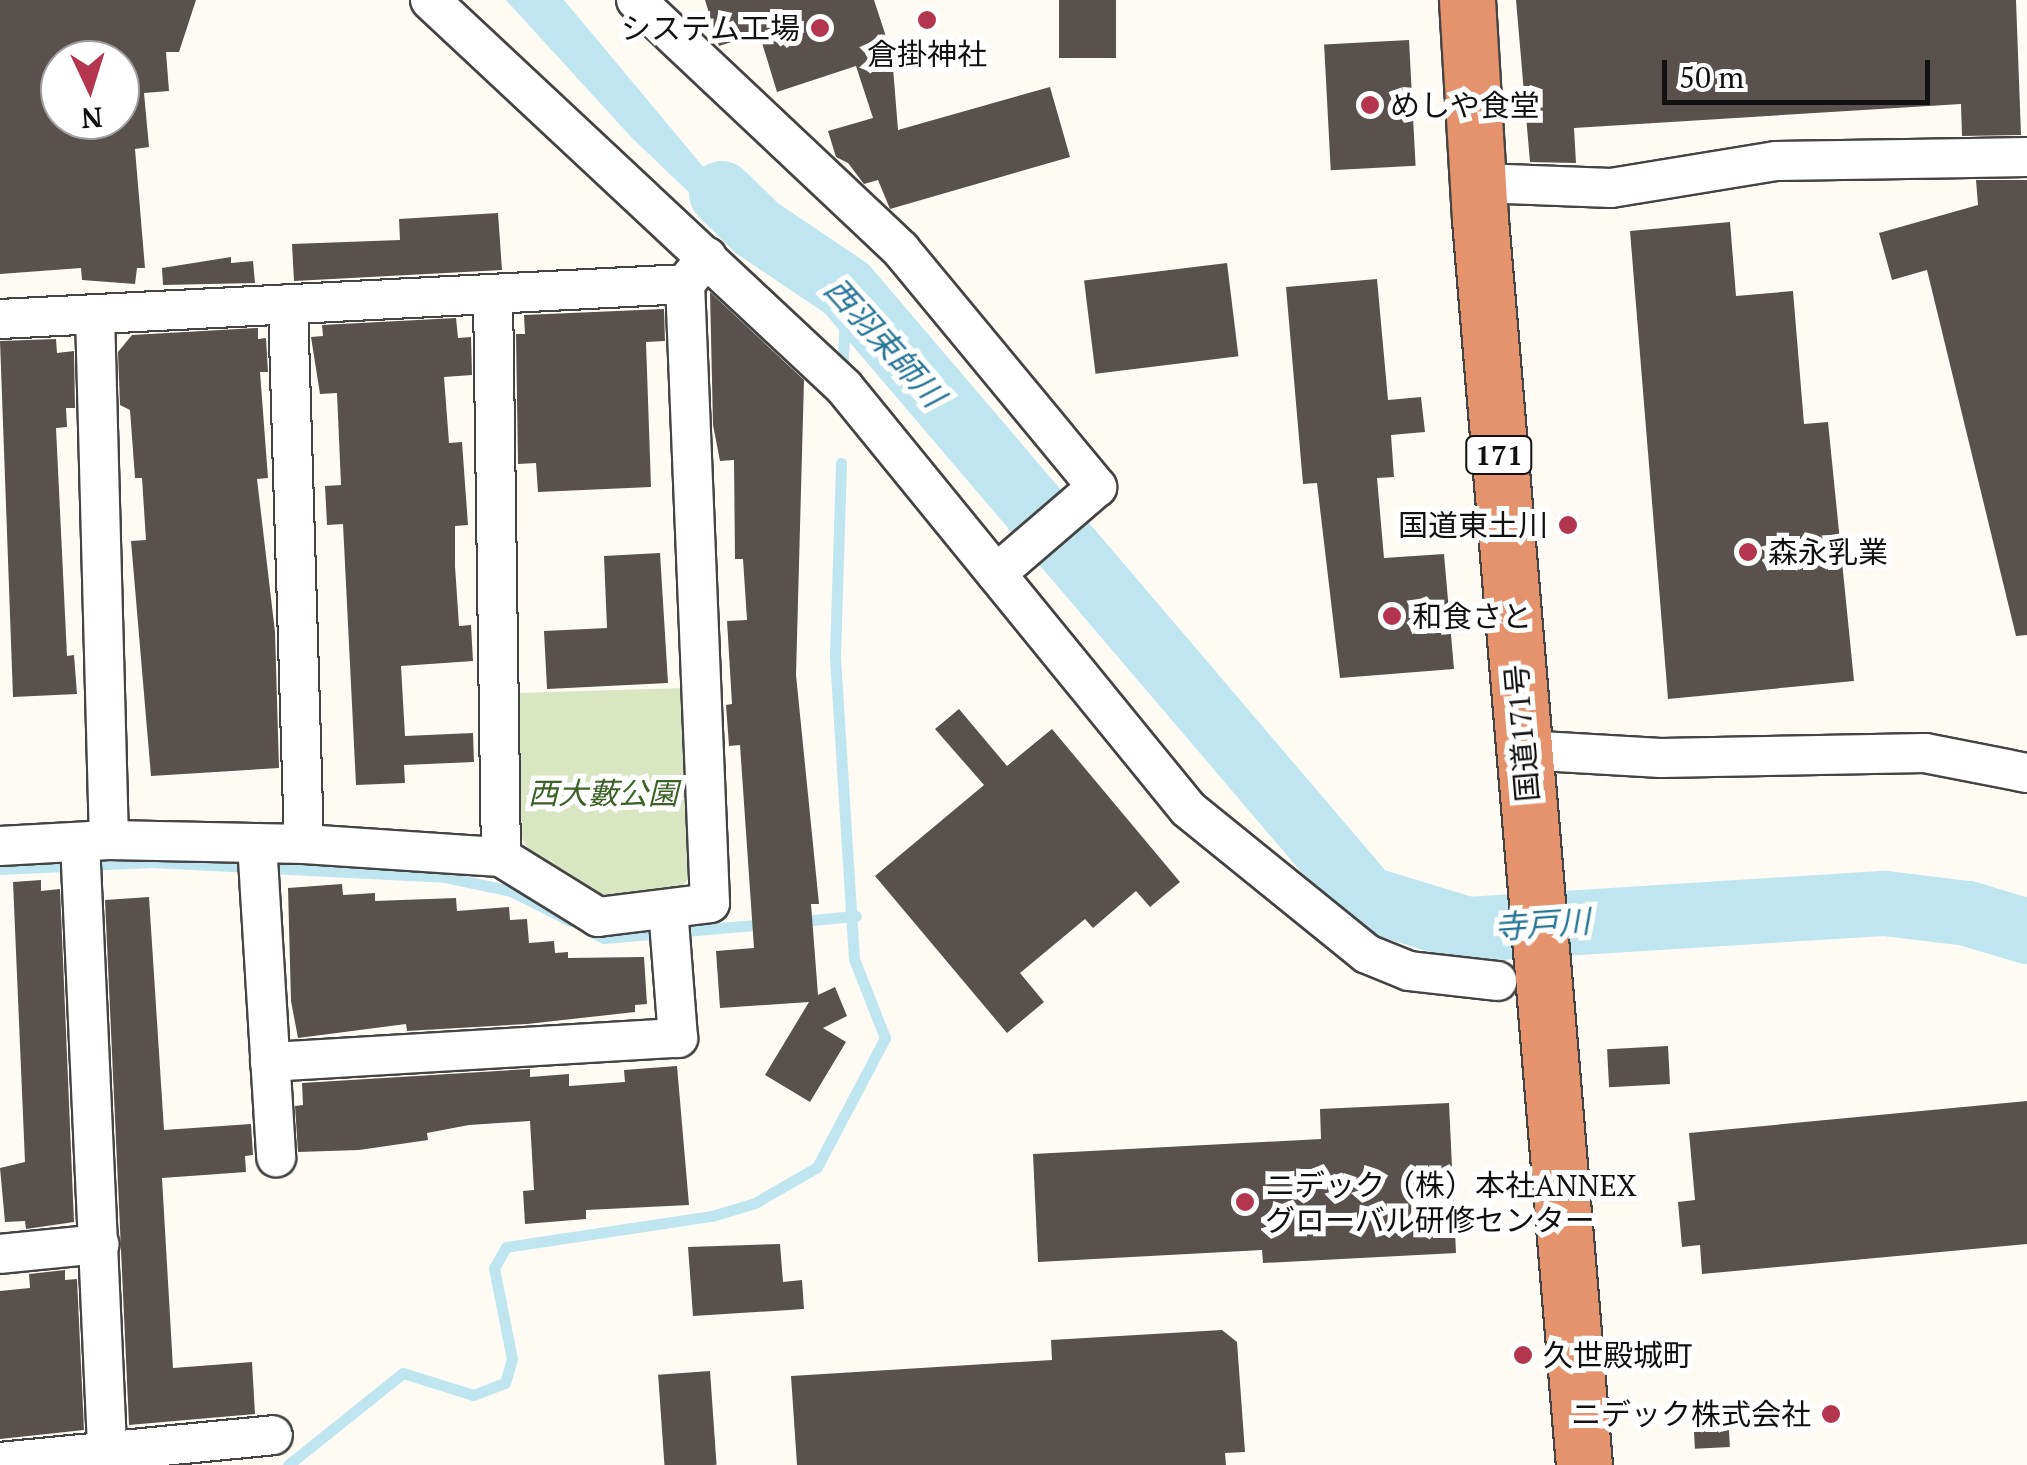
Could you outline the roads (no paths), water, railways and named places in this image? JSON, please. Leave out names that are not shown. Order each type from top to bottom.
[{"type":"highway","name":"国道171号","points":[[1468,0],[1523,750],[1584,1465]]},
{"type":"street","points":[[430,0],[696,270],[844,387],[1188,809],[1329,930],[1409,971],[1497,980]]},
{"type":"street","points":[[636,0],[901,250],[1097,487],[996,574]]},
{"type":"street","points":[[1480,183],[1612,188],[1776,161],[2027,158]]},
{"type":"street","points":[[0,319],[493,294],[696,270]]},
{"type":"street","points":[[0,846],[94,841],[304,844],[501,857],[598,917],[710,903],[696,270]]},
{"type":"street","points":[[493,294],[501,857]]},
{"type":"street","points":[[288,304],[304,844]]},
{"type":"street","points":[[95,314],[94,841],[107,1448]]},
{"type":"street","points":[[1523,750],[1661,758],[1924,753],[2027,773]]},
{"type":"street","points":[[256,843],[276,1157]]},
{"type":"street","points":[[270,1062],[678,1038],[668,909]]},
{"type":"street","points":[[0,1254],[100,1244]]},
{"type":"street","points":[[0,1462],[107,1448],[194,1453],[273,1435]]},
{"type":"water","points":[[506,0],[564,0],[715,181],[761,224],[803,242],[785,255],[739,240],[632,138]]},
{"type":"waterway","name":"寺戸川","points":[[721,193],[757,228],[846,288],[1366,898],[1467,929],[1885,903],[1967,913],[2027,931]]},
{"type":"waterway","name":"西羽束師川","points":[[843,359],[846,288]]},
{"type":"waterway","points":[[288,1465],[403,1373],[473,1395],[505,1383],[512,1359],[494,1268],[506,1247],[712,1216],[755,1203],[817,1167],[885,1038],[854,959],[835,655],[841,463]]},
{"type":"waterway","points":[[0,869],[152,862],[445,877],[511,891],[571,921]]},
{"type":"waterway","points":[[800,921],[856,916]]},
{"type":"waterway","points":[[588,930],[604,938],[767,924]]},
{"type":"place","name":"倉掛神社","points":[[927,20]]},
{"type":"place","name":"システム工場","points":[[820,28]]},
{"type":"place","name":"めしや食堂","points":[[1370,105]]},
{"type":"place","name":"国道東土川","points":[[1568,525]]},
{"type":"place","name":"森永乳業","points":[[1748,552]]},
{"type":"place","name":"和食さと","points":[[1392,616]]},
{"type":"place","name":"ニデック（株）本社ANNEX グローバル研修センター","points":[[1245,1202]]},
{"type":"place","name":"久世殿城町","points":[[1523,1355]]},
{"type":"place","name":"ニデック株式会社","points":[[1831,1414]]},
{"type":"park label","name":"西大藪公園","points":[[603,793]]}]
